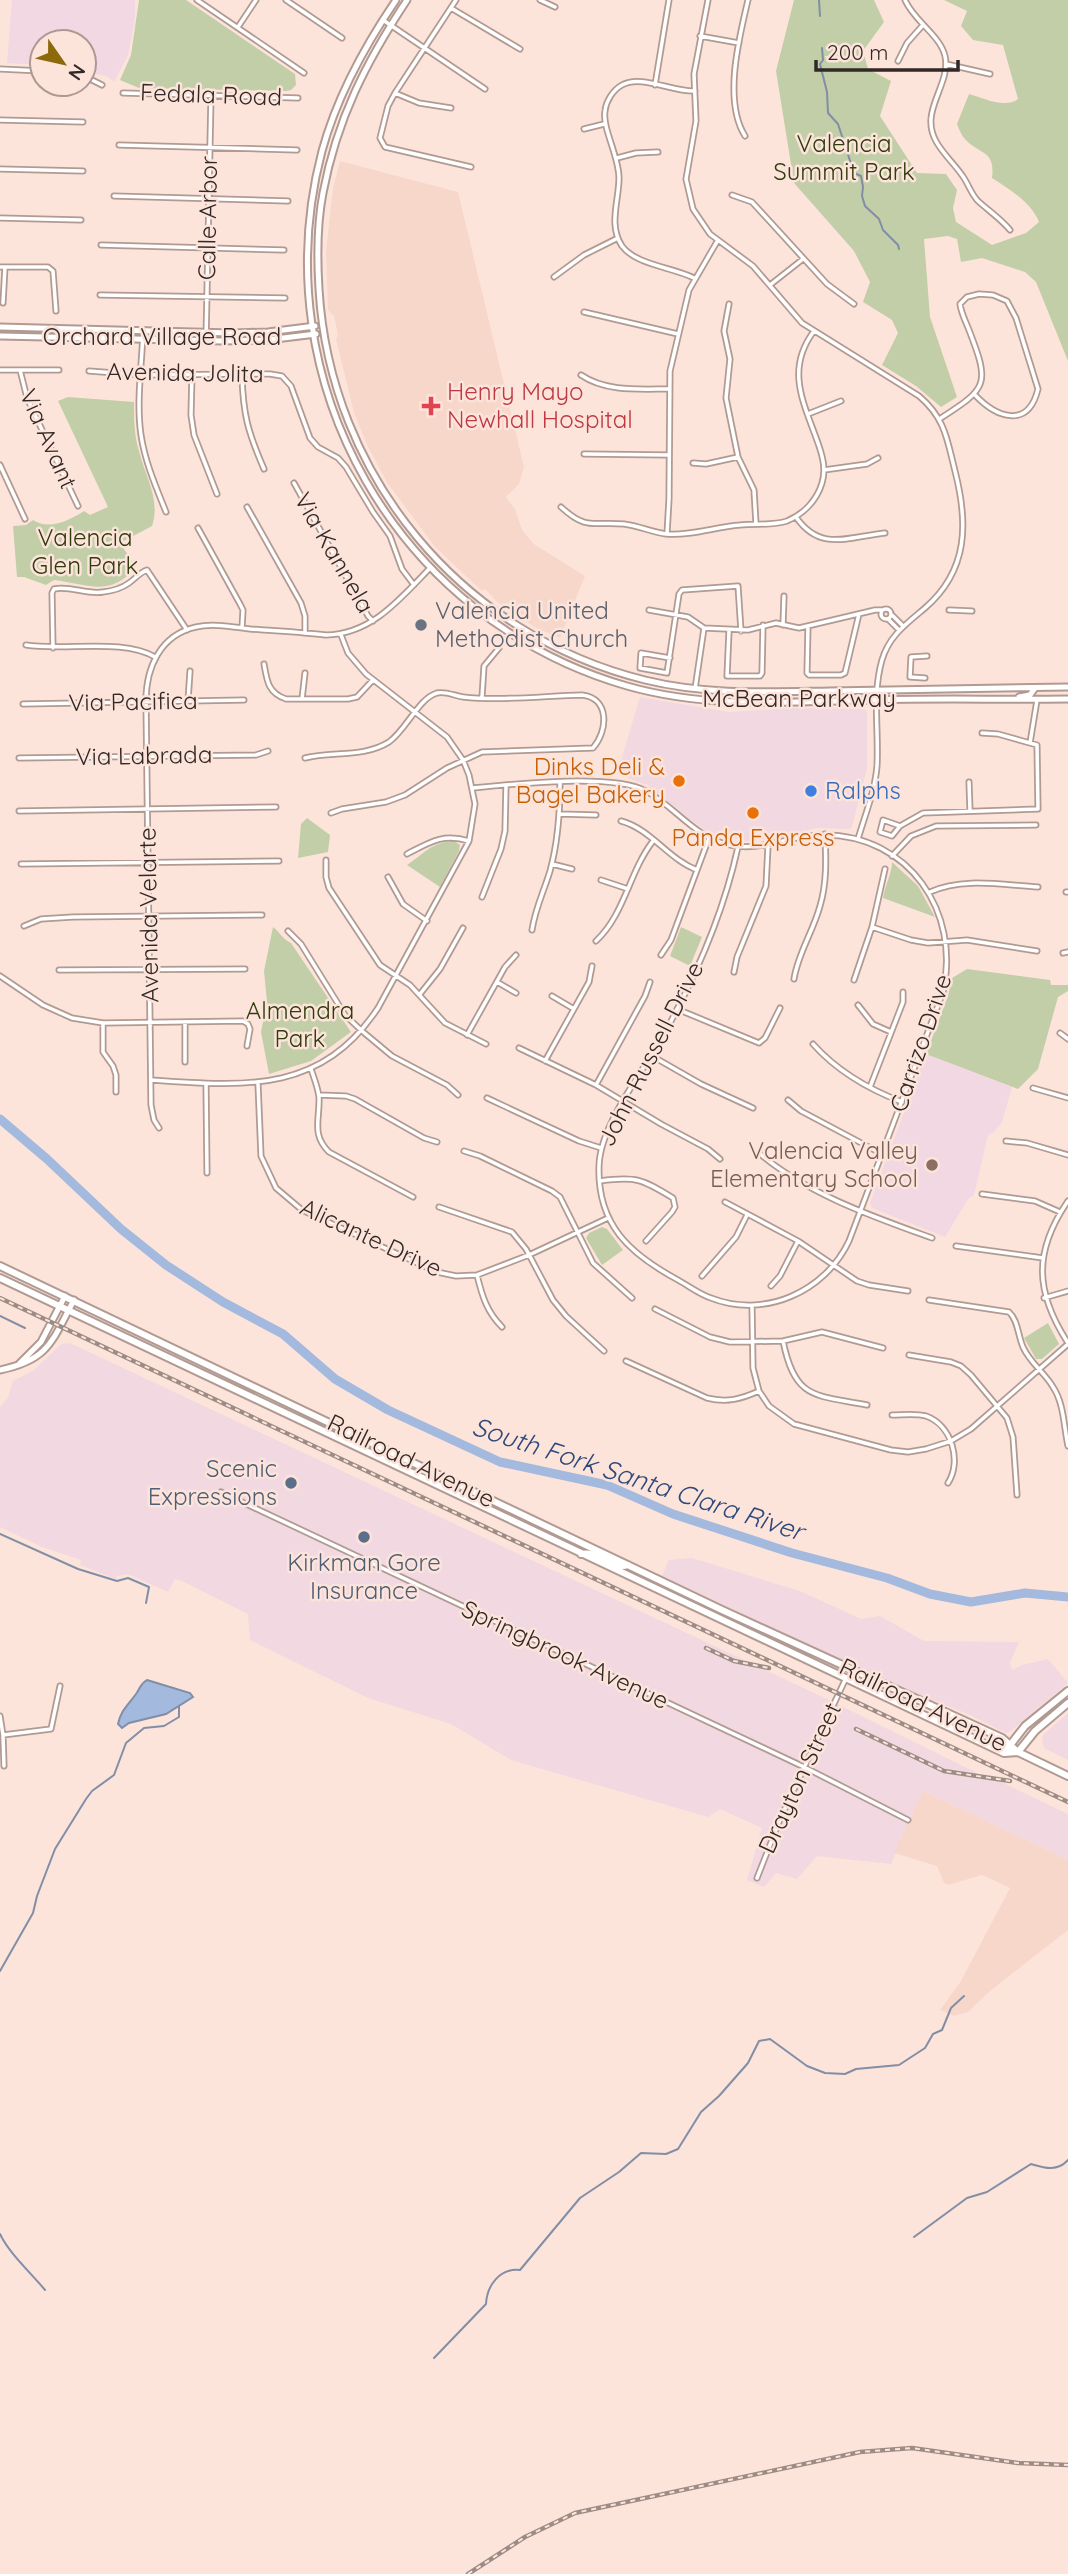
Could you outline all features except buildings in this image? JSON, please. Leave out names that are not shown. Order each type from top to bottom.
[{"type":"main road","name":"McBean Parkway","points":[[396,0],[367,44],[340,99],[316,180],[308,242],[312,326],[327,393],[361,474],[401,534],[430,568],[469,604],[523,641],[565,663],[629,687],[722,702],[1068,699]]},
{"type":"main road","name":"McBean Parkway","points":[[407,0],[363,72],[333,150],[323,195],[318,243],[321,325],[335,385],[369,468],[404,522],[444,569],[485,603],[551,645],[609,670],[646,680],[695,689],[770,692],[1068,687]]},
{"type":"main road","points":[[316,180],[317,188],[323,195]]},
{"type":"main road","name":"Orchard Village Road","points":[[0,327],[254,332],[321,325]]},
{"type":"main road","name":"Orchard Village Road","points":[[0,336],[267,340],[323,332]]},
{"type":"main road","points":[[1037,699],[1058,687]]},
{"type":"main road","points":[[995,700],[1030,695],[1035,688]]},
{"type":"main road","name":"Railroad Avenue","points":[[0,1266],[890,1689],[1002,1738],[1018,1752]]},
{"type":"main road","name":"Railroad Avenue","points":[[0,1278],[1004,1753],[1018,1752]]},
{"type":"main road","points":[[19,1364],[41,1342],[65,1296]]},
{"type":"main road","points":[[0,1370],[30,1362],[46,1348],[74,1300]]},
{"type":"main road","points":[[581,1554],[592,1553],[617,1566],[628,1565]]},
{"type":"main road","points":[[1004,1753],[1032,1720],[1068,1691]]},
{"type":"main road","points":[[1068,1703],[1035,1731],[1018,1752],[1068,1776]]},
{"type":"street","points":[[197,0],[304,72]]},
{"type":"street","points":[[238,27],[256,0]]},
{"type":"street","points":[[286,0],[342,38]]},
{"type":"street","points":[[456,0],[395,93],[380,138],[385,146],[471,167]]},
{"type":"street","points":[[540,0],[555,7]]},
{"type":"street","points":[[655,85],[669,0]]},
{"type":"street","points":[[708,0],[694,74],[696,121],[687,168],[688,193],[699,221],[718,240],[753,266],[792,313],[814,331],[919,396],[940,418],[962,496],[963,540],[956,564],[928,606],[901,628],[885,648],[877,691],[876,775],[858,839]]},
{"type":"street","points":[[745,136],[736,113],[735,66],[748,0]]},
{"type":"street","points":[[905,0],[909,9],[941,47],[946,64],[932,111],[933,135],[976,199],[1010,230]]},
{"type":"street","points":[[451,8],[520,49]]},
{"type":"street","points":[[383,20],[485,89]]},
{"type":"street","points":[[898,61],[907,43],[923,25]]},
{"type":"street","points":[[700,36],[739,43]]},
{"type":"street","points":[[946,64],[990,74]]},
{"type":"street","points":[[0,69],[28,70]]},
{"type":"street","points":[[694,278],[634,257],[618,238],[614,222],[619,178],[617,158],[604,124],[606,104],[613,92],[623,85],[645,82],[677,90],[695,91]]},
{"type":"street","points":[[98,83],[102,85]]},
{"type":"street","name":"Fedala Road","points":[[123,93],[298,98]]},
{"type":"street","points":[[395,93],[419,103],[451,108]]},
{"type":"street","name":"Calle Arbor","points":[[206,340],[211,96]]},
{"type":"street","points":[[0,120],[83,122]]},
{"type":"street","points":[[584,129],[604,124]]},
{"type":"street","points":[[120,145],[298,150]]},
{"type":"street","points":[[617,158],[636,153],[658,152]]},
{"type":"street","points":[[0,169],[83,171]]},
{"type":"street","points":[[732,195],[752,202],[827,284],[854,304]]},
{"type":"street","points":[[114,196],[288,201]]},
{"type":"street","points":[[0,218],[81,220]]},
{"type":"street","points":[[554,277],[584,255],[618,238]]},
{"type":"street","points":[[667,534],[668,389],[678,334],[694,278],[718,240]]},
{"type":"street","points":[[101,245],[284,250]]},
{"type":"street","points":[[770,285],[803,259]]},
{"type":"street","points":[[3,303],[3,267],[48,267],[53,271],[56,311]]},
{"type":"street","points":[[940,418],[975,395],[982,379],[979,356],[960,304],[972,295],[987,294],[1003,299],[1013,310],[1038,390],[1036,398],[1024,413],[1006,417],[990,409],[975,395]]},
{"type":"street","points":[[100,295],[285,298]]},
{"type":"street","points":[[729,304],[724,331],[730,359],[726,398],[738,457],[754,490],[756,524]]},
{"type":"street","points":[[584,312],[678,334]]},
{"type":"street","points":[[143,331],[139,404],[143,444],[166,513]]},
{"type":"street","points":[[561,507],[580,522],[622,524],[667,534],[776,524],[796,517],[812,502],[822,482],[824,470],[798,381],[797,366],[803,348],[814,331]]},
{"type":"street","points":[[0,370],[59,370]]},
{"type":"street","name":"Via Avant","points":[[20,370],[27,398],[78,506]]},
{"type":"street","name":"Avenida Jolita","points":[[89,371],[141,375],[282,376],[291,386],[310,438],[346,467],[390,536],[402,569],[414,585]]},
{"type":"street","points":[[192,374],[191,415],[194,435],[217,494]]},
{"type":"street","points":[[242,374],[243,408],[264,469]]},
{"type":"street","points":[[581,376],[598,385],[668,389]]},
{"type":"street","points":[[808,414],[841,401]]},
{"type":"street","points":[[584,454],[669,456]]},
{"type":"street","points":[[693,463],[706,464],[738,457]]},
{"type":"street","points":[[824,470],[867,464],[878,458]]},
{"type":"street","points":[[0,465],[25,519]]},
{"type":"street","name":"Via Kannela","points":[[295,483],[373,622]]},
{"type":"street","points":[[247,507],[301,603],[305,616],[305,633]]},
{"type":"street","points":[[796,517],[810,534],[820,539],[885,533]]},
{"type":"street","points":[[198,528],[240,604],[242,628]]},
{"type":"street","points":[[26,645],[53,648],[131,647],[155,657],[174,637],[187,630],[208,626],[341,635],[373,622],[430,568]]},
{"type":"street","points":[[53,648],[54,589],[60,587],[102,593],[129,583],[141,572],[148,570],[187,630]]},
{"type":"street","points":[[670,658],[641,653],[640,668],[667,673],[670,658],[679,594],[682,590],[738,586],[741,631]]},
{"type":"street","points":[[783,625],[784,596]]},
{"type":"street","points":[[649,610],[688,617],[704,628],[741,631],[776,623],[799,628],[872,611],[889,610],[890,617],[901,628]]},
{"type":"street","points":[[948,610],[972,611]]},
{"type":"street","points":[[882,612],[884,619],[890,617]]},
{"type":"street","points":[[808,626],[809,676],[841,675],[845,673],[859,614]]},
{"type":"street","name":"McBean Parkway","points":[[729,631],[727,676],[760,676],[763,625]]},
{"type":"street","points":[[695,689],[704,628]]},
{"type":"street","points":[[151,1080],[258,1084],[311,1069],[344,1048],[362,1031],[397,975],[469,841],[474,804],[463,760],[447,737],[355,664],[341,635]]},
{"type":"street","points":[[482,697],[484,666],[499,648]]},
{"type":"street","points":[[925,678],[910,677],[911,657],[927,656]]},
{"type":"street","name":"Avenida Velarte","points":[[155,657],[148,673],[146,701],[151,1105],[159,1128]]},
{"type":"street","points":[[264,664],[267,682],[276,696],[285,699],[348,699],[357,696],[373,680]]},
{"type":"street","points":[[187,701],[190,671]]},
{"type":"street","points":[[302,699],[305,673]]},
{"type":"street","points":[[305,758],[361,753],[377,748],[401,732],[427,698],[435,693],[482,697],[590,696],[603,707],[603,724],[596,745],[588,750],[490,750],[463,760],[404,795],[386,802],[342,808],[331,813]]},
{"type":"street","points":[[1030,743],[1037,699]]},
{"type":"street","name":"Via Pacifica","points":[[23,704],[244,700]]},
{"type":"street","points":[[900,826],[883,820],[880,832],[892,836],[900,826],[923,813],[1038,809],[1037,745],[998,734],[982,733]]},
{"type":"street","name":"Via Labrada","points":[[19,758],[256,755],[268,751]]},
{"type":"street","name":"Carrizo Drive","points":[[472,788],[560,783],[618,782],[633,785],[652,795],[687,825],[709,838],[738,847],[768,846],[825,834],[858,839],[892,856],[913,873],[930,892],[942,919],[947,942],[947,969],[943,992],[845,1248],[834,1266],[806,1289],[787,1299],[752,1306],[712,1298]]},
{"type":"street","points":[[969,782],[970,811]]},
{"type":"street","points":[[531,930],[552,864],[560,814],[560,783]]},
{"type":"street","points":[[482,897],[501,849],[505,831],[506,785]]},
{"type":"street","points":[[19,811],[276,807]]},
{"type":"street","points":[[560,814],[596,815]]},
{"type":"street","points":[[621,821],[640,829],[683,865],[697,870]]},
{"type":"street","points":[[892,856],[911,836],[936,826],[1036,825]]},
{"type":"street","points":[[794,979],[796,964],[824,891],[825,834]]},
{"type":"street","points":[[407,854],[449,836],[469,841]]},
{"type":"street","points":[[661,955],[671,940],[709,838]]},
{"type":"street","points":[[596,941],[604,934],[621,907],[640,857],[653,841]]},
{"type":"street","points":[[734,972],[737,957],[766,886],[768,846]]},
{"type":"street","name":"John Russell Drive","points":[[712,1298],[664,1273],[636,1254],[623,1240],[608,1218],[600,1181],[601,1148],[613,1118],[652,1056],[677,1009],[726,895],[738,847]]},
{"type":"street","points":[[326,860],[326,877],[334,899],[380,965],[421,994],[445,1023],[486,1044]]},
{"type":"street","points":[[21,864],[279,861]]},
{"type":"street","points":[[552,864],[572,869]]},
{"type":"street","points":[[854,980],[872,927],[885,869]]},
{"type":"street","points":[[388,877],[403,904],[427,921]]},
{"type":"street","points":[[601,880],[628,889]]},
{"type":"street","points":[[930,892],[947,884],[962,883],[1038,887]]},
{"type":"street","points":[[24,926],[41,919],[62,918],[262,915]]},
{"type":"street","points":[[872,927],[928,943],[967,940],[1037,950]]},
{"type":"street","points":[[421,994],[440,969],[463,928]]},
{"type":"street","points":[[288,931],[301,944],[345,1015],[392,1056],[447,1085],[458,1095]]},
{"type":"street","points":[[467,1035],[516,955]]},
{"type":"street","points":[[545,1061],[589,982],[592,966]]},
{"type":"street","points":[[59,970],[245,969]]},
{"type":"street","points":[[0,976],[56,1012],[72,1018],[103,1023],[243,1021],[250,1029],[247,1046]]},
{"type":"street","points":[[497,982],[516,993]]},
{"type":"street","points":[[596,1085],[650,982]]},
{"type":"street","points":[[870,1087],[903,1002],[903,992]]},
{"type":"street","points":[[552,996],[574,1009]]},
{"type":"street","points":[[858,1006],[873,1024],[891,1032]]},
{"type":"street","points":[[677,1009],[759,1043],[765,1038],[780,1007]]},
{"type":"street","points":[[103,1023],[103,1052],[116,1075],[116,1092]]},
{"type":"street","points":[[185,1023],[185,1062]]},
{"type":"street","points":[[1060,1033],[1068,1038]]},
{"type":"street","points":[[813,1044],[839,1069],[902,1101]]},
{"type":"street","points":[[519,1048],[596,1085],[708,1149],[720,1159]]},
{"type":"street","points":[[652,1056],[701,1084],[753,1108]]},
{"type":"street","points":[[311,1069],[319,1095],[316,1128],[323,1146],[329,1152],[413,1197]]},
{"type":"street","points":[[206,1084],[207,1173]]},
{"type":"street","name":"Alicante Drive","points":[[258,1084],[261,1156],[276,1188],[302,1210],[438,1272],[456,1276],[477,1275],[608,1218]]},
{"type":"street","points":[[1033,1088],[1068,1098]]},
{"type":"street","points":[[319,1095],[355,1099],[424,1138],[437,1142]]},
{"type":"street","points":[[487,1098],[579,1141],[601,1148]]},
{"type":"street","points":[[788,1100],[801,1111],[881,1154]]},
{"type":"street","points":[[1006,1140],[1068,1155]]},
{"type":"street","points":[[464,1151],[552,1191],[566,1205],[593,1263],[632,1298]]},
{"type":"street","points":[[760,1153],[771,1163],[813,1187],[861,1210],[932,1238]]},
{"type":"street","points":[[600,1181],[638,1179],[673,1198],[675,1207],[672,1212],[646,1241]]},
{"type":"street","points":[[982,1194],[1035,1200],[1060,1212]]},
{"type":"street","points":[[752,1306],[753,1368],[759,1391],[769,1406],[786,1420],[891,1450],[908,1452],[926,1449],[950,1441],[971,1429],[1068,1344],[1054,1322],[1044,1298],[1043,1258],[1060,1212],[1068,1201]]},
{"type":"street","points":[[725,1202],[798,1241],[857,1281],[908,1291]]},
{"type":"street","points":[[439,1207],[512,1231],[553,1300],[576,1326],[604,1351]]},
{"type":"street","points":[[702,1276],[736,1237],[747,1215]]},
{"type":"street","points":[[771,1286],[780,1276],[798,1241]]},
{"type":"street","points":[[956,1245],[1043,1258]]},
{"type":"street","points":[[477,1275],[483,1299],[492,1317],[502,1327]]},
{"type":"street","points":[[1044,1298],[1068,1291]]},
{"type":"street","points":[[929,1300],[1009,1312],[1013,1316],[1022,1345],[1059,1398],[1068,1446]]},
{"type":"street","points":[[655,1309],[710,1337],[730,1342],[783,1341],[822,1332],[883,1348]]},
{"type":"street","points":[[783,1341],[791,1373],[809,1392],[867,1405]]},
{"type":"street","points":[[908,1355],[951,1362],[961,1367],[1007,1418],[1013,1437],[1017,1495]]},
{"type":"street","points":[[626,1362],[720,1402],[759,1391]]},
{"type":"street","points":[[892,1415],[927,1416],[944,1430],[956,1458],[955,1473],[948,1483]]},
{"type":"street","name":"Springbrook Avenue","points":[[221,1492],[804,1767],[908,1820]]},
{"type":"street","name":"Drayton Street","points":[[757,1878],[804,1767],[846,1678]]},
{"type":"street","points":[[4,1735],[51,1729],[60,1686]]},
{"type":"street","points":[[0,1716],[4,1735],[4,1766]]},
{"type":"shaded area","points":[[12,0],[135,0],[135,19],[128,55],[114,82],[107,76],[98,74],[98,28],[28,28],[28,64],[7,63]]},
{"type":"shaded area","name":"Henry Mayo Newhall Hospital","points":[[340,161],[458,192],[524,467],[519,484],[506,497],[515,509],[522,530],[534,544],[585,576],[560,638],[536,628],[497,602],[435,547],[388,484],[368,447],[354,413],[336,339],[338,335],[334,316],[328,310],[326,251],[333,188]]},
{"type":"shaded area","points":[[640,697],[729,712],[793,708],[864,709],[867,711],[867,768],[852,827],[817,828],[772,839],[746,841],[710,833],[647,785],[617,774]]},
{"type":"shaded area","name":"Valencia Valley Elementary School","points":[[926,1054],[1012,1087],[1002,1122],[988,1135],[974,1195],[968,1199],[945,1237],[872,1208],[870,1203]]},
{"type":"shaded area","points":[[70,1343],[827,1699],[977,1773],[977,1778],[999,1781],[1068,1814],[1068,1860],[923,1791],[891,1864],[817,1856],[797,1879],[776,1873],[764,1887],[747,1880],[762,1828],[720,1809],[708,1817],[511,1760],[451,1724],[368,1698],[250,1640],[248,1614],[182,1581],[175,1579],[168,1592],[128,1574],[117,1576],[116,1579],[80,1565],[81,1560],[42,1547],[0,1527],[0,1407],[8,1398],[13,1381],[34,1370],[61,1344]]},
{"type":"shaded area","points":[[692,1558],[800,1591],[861,1619],[880,1616],[924,1641],[1019,1642],[1010,1663],[1012,1670],[1048,1659],[1068,1683],[1006,1733],[970,1715],[880,1679],[662,1576],[669,1560]]},
{"type":"shaded area","points":[[1068,1713],[1068,1760],[1044,1748],[1042,1740],[1043,1735]]},
{"type":"shaded area","points":[[923,1791],[1068,1860],[1068,1930],[990,1991],[968,2012],[954,2016],[940,2010],[961,1981],[1010,1888],[982,1875],[948,1885],[944,1883],[937,1866],[894,1853]]},
{"type":"green space","points":[[139,0],[186,0],[295,74],[296,85],[286,91],[139,88],[120,80],[131,55]]},
{"type":"green space","name":"Valencia Summit Park","points":[[794,0],[874,0],[884,22],[863,51],[868,69],[891,81],[880,116],[917,173],[946,174],[957,190],[953,208],[956,222],[992,245],[1026,233],[1039,222],[1025,202],[992,178],[990,159],[967,141],[957,124],[969,94],[1000,103],[1018,99],[1003,45],[973,40],[961,26],[967,11],[944,0],[1068,0],[1068,361],[1036,282],[1025,272],[982,258],[961,262],[957,239],[948,236],[924,239],[930,317],[957,397],[941,407],[916,386],[882,365],[898,333],[892,320],[863,302],[870,282],[854,251],[794,183],[776,71]]},
{"type":"green space","name":"Valencia Glen Park","points":[[68,397],[134,402],[136,439],[151,488],[154,516],[152,526],[120,543],[136,567],[117,583],[107,586],[88,586],[54,580],[46,585],[17,577],[13,526],[26,525],[33,520],[52,524],[66,521],[84,511],[90,515],[108,507],[58,401]]},
{"type":"green space","points":[[307,818],[330,835],[328,852],[298,858],[301,824]]},
{"type":"green space","points":[[454,841],[460,845],[459,851],[440,887],[407,865],[434,846]]},
{"type":"green space","points":[[892,862],[918,886],[935,917],[883,898]]},
{"type":"green space","name":"Almendra Park","points":[[273,927],[291,943],[351,1032],[311,1061],[269,1074],[261,1032],[267,1002],[264,971]]},
{"type":"green space","points":[[681,927],[702,937],[690,966],[670,956]]},
{"type":"green space","points":[[967,969],[1050,980],[1051,985],[1068,985],[1068,991],[1058,997],[1038,1069],[1018,1089],[926,1054],[952,978]]},
{"type":"green space","points":[[602,1227],[607,1229],[623,1250],[602,1265],[586,1238],[589,1233]]},
{"type":"green space","points":[[1048,1323],[1059,1344],[1042,1359],[1036,1359],[1024,1338]]},
{"type":"water","points":[[147,1680],[190,1693],[193,1697],[166,1714],[129,1723],[122,1728],[118,1724],[121,1715]]},
{"type":"waterway","points":[[819,0],[820,16]]},
{"type":"waterway","points":[[822,48],[823,60],[820,64],[827,92],[828,113],[838,124],[854,173],[861,176],[865,206],[879,219],[883,230],[899,249]]},
{"type":"waterway","name":"South Fork Santa Clara River","points":[[0,1119],[121,1229],[166,1265],[223,1302],[283,1334],[335,1379],[388,1410],[500,1462],[607,1485],[673,1514],[792,1553],[887,1578],[930,1594],[971,1602],[1025,1593],[1068,1597]]},
{"type":"waterway","points":[[0,1316],[25,1328]]},
{"type":"waterway","points":[[0,1534],[78,1569],[117,1581],[128,1578],[149,1587],[146,1603]]},
{"type":"waterway","points":[[0,1971],[33,1913],[55,1849],[86,1799],[92,1791],[114,1775],[126,1743],[144,1728],[164,1726],[179,1717],[179,1707]]},
{"type":"waterway","points":[[434,2358],[486,2304],[489,2290],[496,2279],[506,2272],[520,2270],[580,2198],[619,2172],[641,2153],[666,2154],[678,2149],[701,2112],[748,2063],[759,2041],[770,2039],[807,2066],[825,2073],[845,2074],[856,2069],[899,2065],[925,2048],[933,2034],[942,2030],[951,2008],[964,1996]]},
{"type":"waterway","points":[[914,2237],[967,2198],[987,2192],[1031,2164],[1055,2168],[1068,2160]]},
{"type":"waterway","points":[[0,2234],[14,2255],[45,2290]]},
{"type":"railway","points":[[0,1298],[1068,1802]]},
{"type":"railway","points":[[706,1648],[734,1661],[769,1668]]},
{"type":"railway","points":[[856,1729],[944,1771],[1010,1781]]},
{"type":"railway","points":[[468,2574],[525,2537],[575,2513],[860,2452],[912,2448],[1018,2463],[1068,2465]]},
{"type":"place","name":"Henry Mayo Newhall Hospital","points":[[431,406]]},
{"type":"place","name":"Valencia United Methodist Church","points":[[421,625]]},
{"type":"place","name":"Dinks Deli & Bagel Bakery","points":[[679,781]]},
{"type":"place","name":"Ralphs","points":[[811,791]]},
{"type":"place","name":"Panda Express","points":[[753,813]]},
{"type":"place","name":"Valencia Valley Elementary School","points":[[932,1165]]},
{"type":"place","name":"Scenic Expressions","points":[[291,1483]]},
{"type":"place","name":"Kirkman Gore Insurance","points":[[364,1537]]}]
